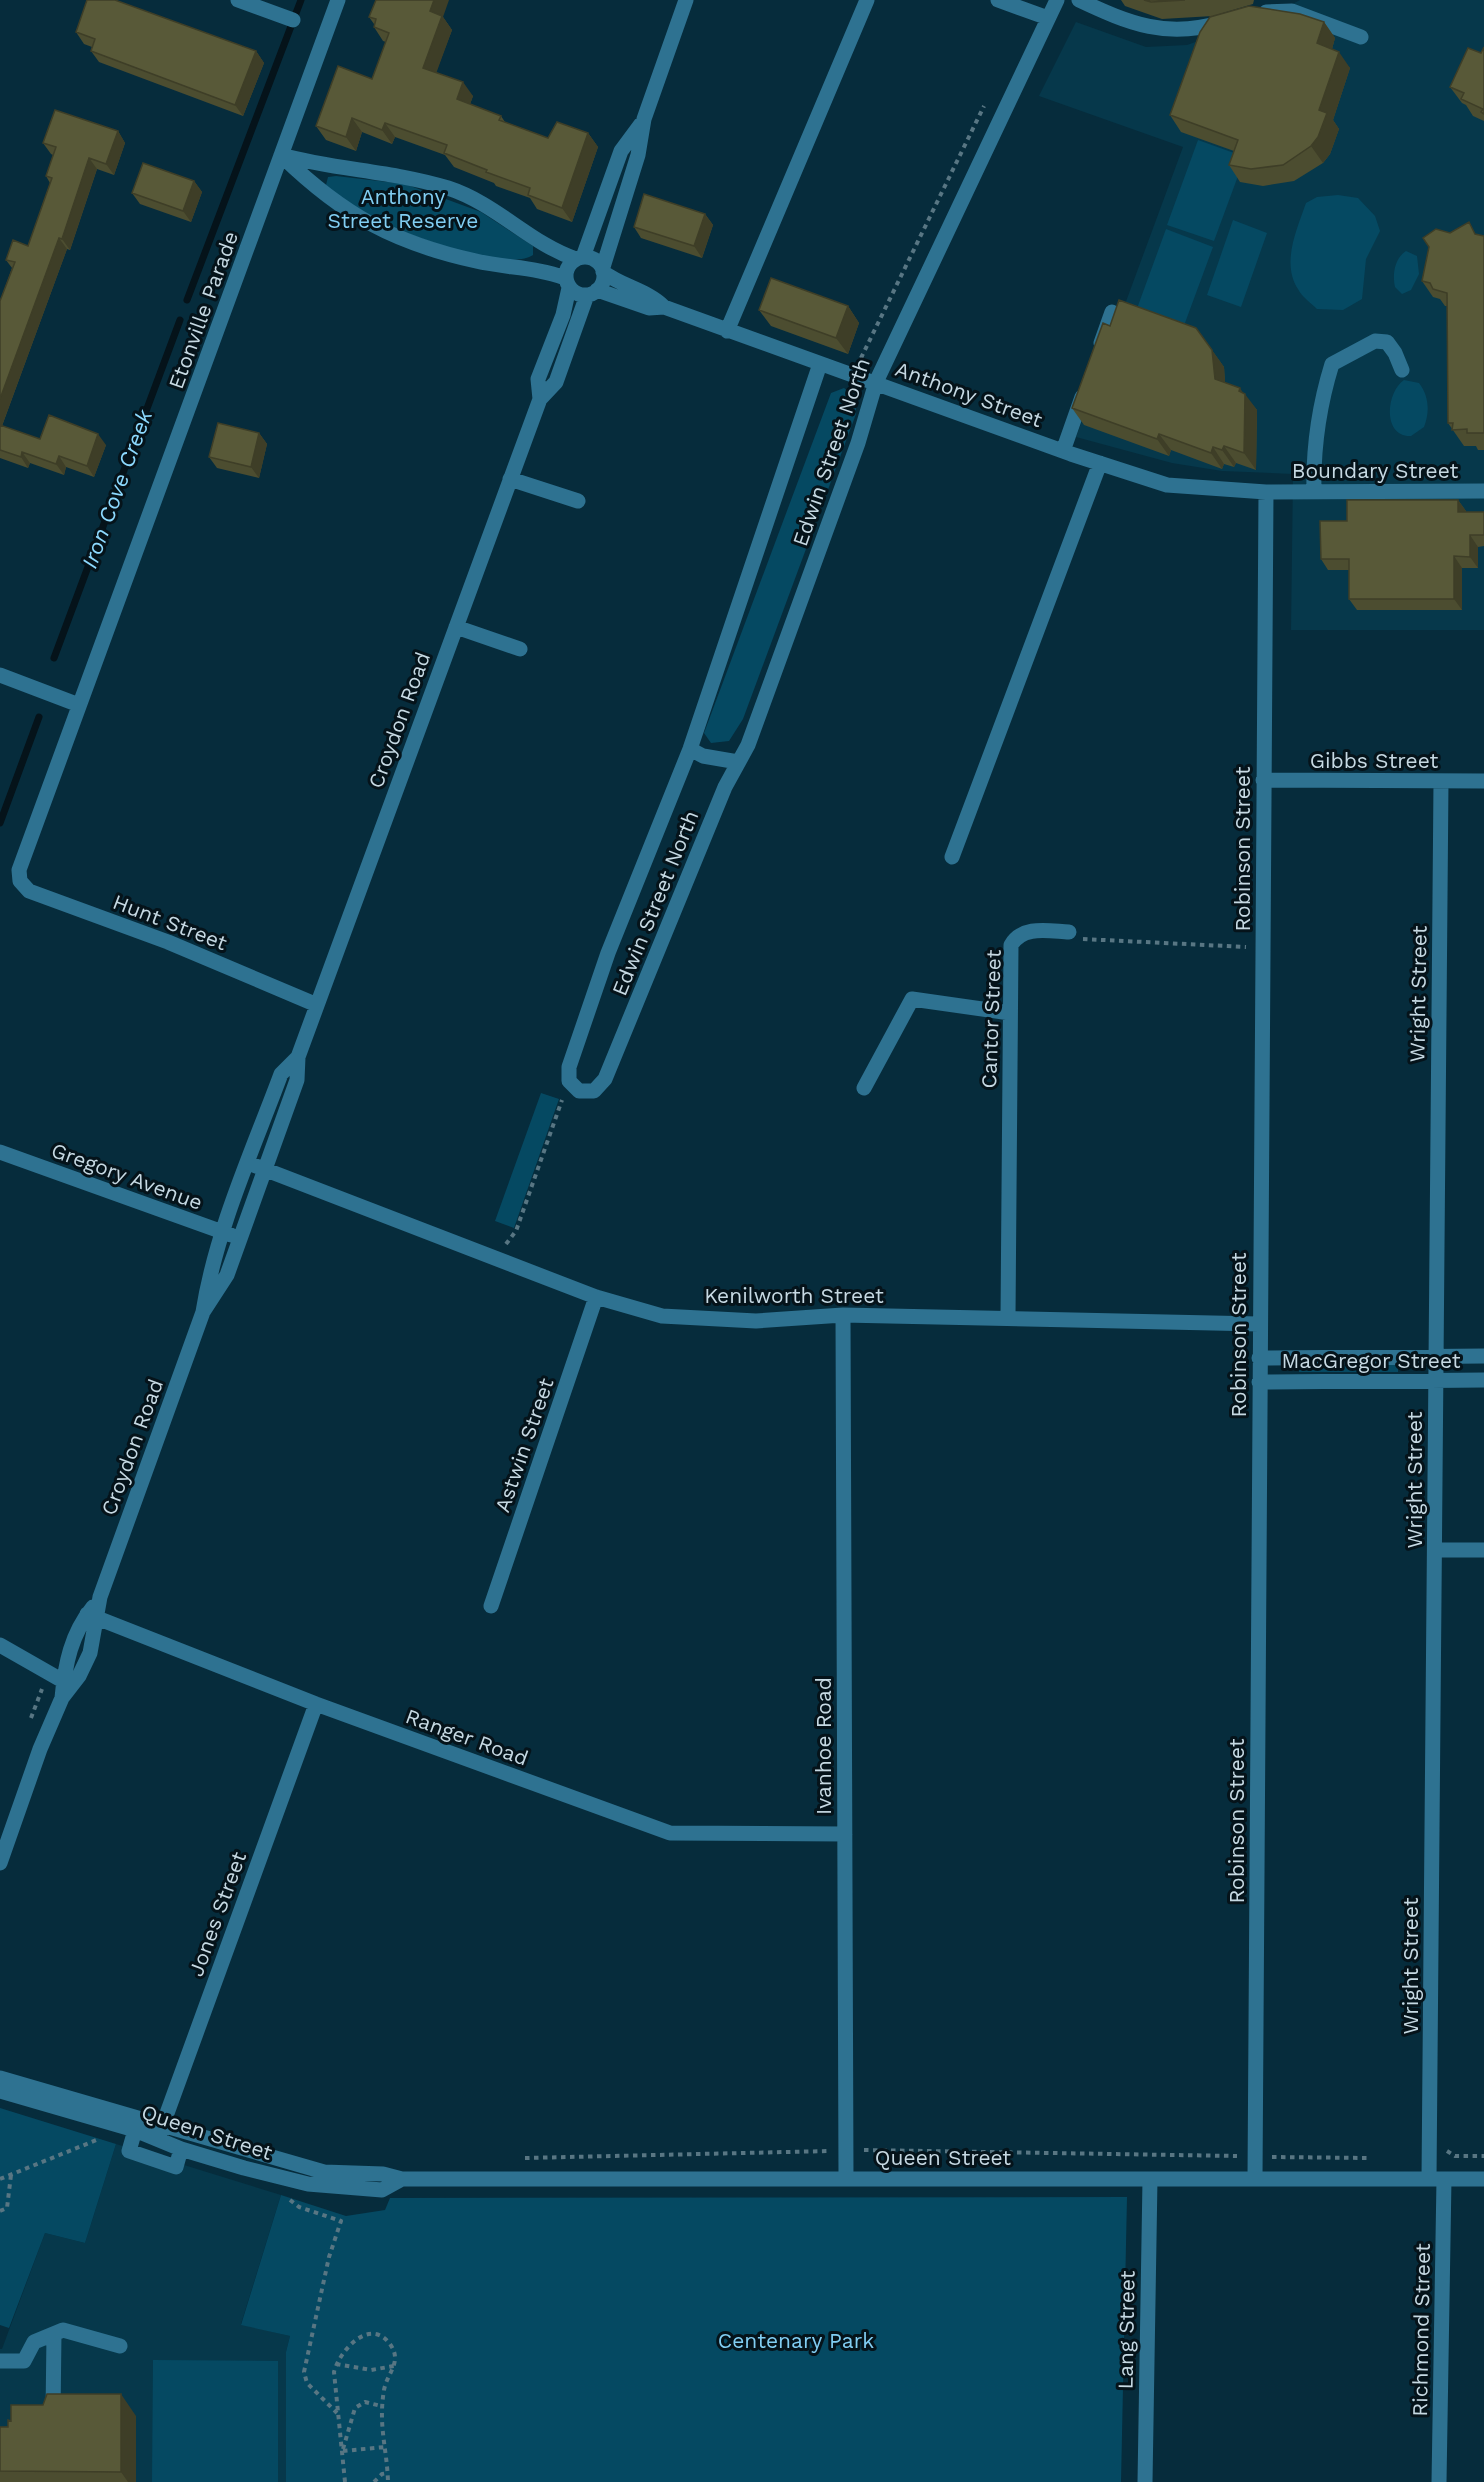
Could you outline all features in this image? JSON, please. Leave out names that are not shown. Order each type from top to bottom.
[{"type":"street","points":[[238,0],[293,20]]},
{"type":"street","name":"Etonville Parade","points":[[19,870],[338,0]]},
{"type":"street","points":[[281,155],[317,190],[382,232],[437,252],[525,269],[537,269],[567,283],[578,294],[592,293],[603,282],[603,269],[638,155],[644,119],[686,0]]},
{"type":"street","points":[[727,331],[867,0]]},
{"type":"street","points":[[998,0],[1048,18]]},
{"type":"street","name":"Edwin Street North","points":[[820,364],[690,749],[608,953],[569,1067],[569,1081],[573,1087],[587,1093],[601,1086],[605,1079],[725,787],[748,745],[838,499],[876,382],[1057,0]]},
{"type":"street","points":[[1084,1],[1118,19],[1162,31],[1190,30],[1259,12],[1295,6],[1361,37]]},
{"type":"street","points":[[567,283],[568,267],[579,258],[621,152],[644,119]]},
{"type":"street","points":[[281,155],[324,165],[383,172],[449,188],[496,210],[554,252],[593,259],[603,269]]},
{"type":"street","points":[[317,190],[314,183],[315,172],[324,165]]},
{"type":"street","points":[[525,269],[541,258],[536,239]]},
{"type":"street","name":"Anthony Street","points":[[603,269],[621,284],[653,296],[664,307],[1063,451],[1167,485],[1266,492]]},
{"type":"street","name":"Croydon Road","points":[[540,399],[538,378],[563,315],[567,283]]},
{"type":"street","name":"Anthony Street","points":[[592,293],[649,308],[664,307]]},
{"type":"street","name":"Croydon Road","points":[[203,1312],[227,1275],[266,1171],[297,1080],[298,1057],[540,399],[556,382],[592,293]]},
{"type":"street","points":[[1096,357],[1112,312]]},
{"type":"street","points":[[1314,492],[1313,451],[1323,392],[1332,364],[1375,341],[1387,342],[1395,352],[1402,370]]},
{"type":"street","points":[[1063,451],[1088,380]]},
{"type":"street","points":[[952,857],[1100,463]]},
{"type":"street","points":[[510,479],[578,501]]},
{"type":"street","name":"Boundary Street","points":[[1266,492],[1484,491]]},
{"type":"street","name":"Robinson Street","points":[[1254,2178],[1266,492]]},
{"type":"street","points":[[456,627],[520,649]]},
{"type":"street","points":[[0,675],[79,705]]},
{"type":"street","points":[[690,749],[704,756],[738,762]]},
{"type":"street","name":"Gibbs Street","points":[[1263,780],[1484,781]]},
{"type":"street","name":"Wright Street","points":[[1436,2179],[1430,2151],[1441,781]]},
{"type":"street","name":"Hunt Street","points":[[19,870],[20,881],[29,891],[168,942],[317,1005]]},
{"type":"street","name":"Cantor Street","points":[[1008,1317],[1011,945],[1016,937],[1029,931],[1069,932]]},
{"type":"street","points":[[864,1088],[912,999],[1010,1013]]},
{"type":"street","name":"Croydon Road","points":[[0,1863],[40,1749],[68,1684],[90,1653],[92,1616],[203,1312],[210,1269],[222,1232],[281,1074],[298,1057]]},
{"type":"street","name":"Gregory Avenue","points":[[0,1152],[240,1239]]},
{"type":"street","name":"Kenilworth Street","points":[[248,1163],[596,1298],[662,1316],[756,1321],[843,1315],[1260,1324]]},
{"type":"street","name":"Astwin Street","points":[[491,1606],[596,1298]]},
{"type":"street","name":"Ivanhoe Road","points":[[843,1315],[846,2178]]},
{"type":"street","name":"MacGregor Street","points":[[1259,1358],[1484,1356]]},
{"type":"street","name":"MacGregor Street","points":[[1259,1382],[1484,1380]]},
{"type":"street","points":[[1435,1550],[1484,1550]]},
{"type":"street","name":"Ranger Road","points":[[92,1616],[316,1704],[670,1833],[845,1834]]},
{"type":"street","points":[[0,1645],[68,1684]]},
{"type":"street","name":"Jones Street","points":[[160,2132],[316,1704]]},
{"type":"street","name":"Queen Street","points":[[0,2078],[160,2132],[324,2172],[383,2174],[402,2179],[1484,2179]]},
{"type":"street","name":"Queen Street","points":[[0,2091],[129,2128],[160,2132],[181,2149],[308,2184],[382,2190],[402,2179]]},
{"type":"street","points":[[129,2128],[129,2151],[176,2167],[181,2149]]},
{"type":"street","name":"Richmond Street","points":[[1436,2179],[1439,2482]]},
{"type":"street","name":"Lang Street","points":[[1145,2482],[1150,2180]]},
{"type":"street","points":[[0,2361],[24,2361],[33,2342],[63,2330],[120,2346]]},
{"type":"street","points":[[53,2414],[54,2334]]},
{"type":"path","points":[[859,364],[988,97]]},
{"type":"path","points":[[1069,932],[1086,940],[1262,947]]},
{"type":"path","points":[[495,1259],[516,1231],[569,1081]]},
{"type":"path","points":[[0,2179],[106,2136],[120,2141],[129,2128]]},
{"type":"path","points":[[518,2158],[846,2151],[1374,2158]]},
{"type":"path","points":[[1430,2151],[1448,2151],[1455,2156],[1484,2156]]},
{"type":"path","points":[[0,2211],[7,2208],[11,2175]]},
{"type":"path","points":[[286,2197],[299,2207],[341,2221],[329,2257],[304,2372],[307,2383],[338,2414]]},
{"type":"path","points":[[343,2451],[334,2372],[338,2357],[354,2341],[365,2334],[377,2335],[389,2342],[395,2353],[395,2366],[385,2382],[381,2406],[382,2440],[385,2446],[388,2482]]},
{"type":"path","points":[[336,2364],[371,2370],[395,2366]]},
{"type":"path","points":[[345,2482],[342,2467],[343,2451],[354,2408],[365,2402],[381,2406]]},
{"type":"path","points":[[343,2451],[385,2446]]},
{"type":"path","points":[[374,2482],[382,2474],[388,2473]]},
{"type":"shaded area","points":[[1300,0],[1484,0],[1484,630],[1291,630],[1293,474],[1222,471],[1172,463],[1076,437],[1183,147],[1039,96],[1076,22],[1146,47],[1187,45],[1272,15]]},
{"type":"shaded area","points":[[116,2144],[281,2195],[241,2324],[290,2336],[286,2352],[286,2482],[0,2482],[0,2349],[2,2349],[45,2233],[85,2243]]},
{"type":"green space","points":[[1198,140],[1245,157],[1214,241],[1167,225]]},
{"type":"green space","name":"Anthony Street Reserve","points":[[328,177],[405,184],[481,212],[533,246],[533,255],[518,259],[496,258],[469,253],[410,234],[346,204],[326,185]]},
{"type":"green space","points":[[1338,195],[1358,198],[1375,216],[1380,231],[1366,259],[1362,299],[1343,310],[1317,309],[1302,295],[1293,279],[1292,246],[1306,203],[1317,197]]},
{"type":"green space","points":[[1233,220],[1267,233],[1241,307],[1207,295]]},
{"type":"green space","points":[[1166,229],[1213,247],[1182,331],[1135,314]]},
{"type":"green space","points":[[1406,251],[1417,256],[1419,274],[1411,290],[1402,294],[1395,287],[1394,272],[1399,258]]},
{"type":"green space","points":[[1404,380],[1419,383],[1428,404],[1424,427],[1411,436],[1402,434],[1391,422],[1393,394]]},
{"type":"green space","points":[[844,388],[856,398],[856,414],[743,719],[729,741],[711,743],[704,733],[831,393]]},
{"type":"green space","points":[[541,1093],[559,1099],[514,1228],[495,1221]]},
{"type":"green space","points":[[1299,1364],[1398,1364],[1398,1372],[1299,1372]]},
{"type":"green space","points":[[0,2108],[116,2144],[85,2243],[45,2233],[9,2328],[0,2325]]},
{"type":"green space","name":"Centenary Park","points":[[281,2195],[346,2216],[385,2210],[390,2198],[1127,2197],[1121,2482],[286,2482],[286,2352],[290,2336],[241,2325]]},
{"type":"green space","points":[[153,2360],[278,2361],[278,2482],[152,2482]]},
{"type":"building","points":[[87,0],[115,0],[256,51],[235,105],[91,51],[95,39],[76,32]]},
{"type":"building","points":[[376,0],[434,0],[430,11],[442,16],[423,68],[463,82],[457,99],[501,116],[499,120],[548,138],[557,122],[588,133],[562,208],[528,195],[530,188],[444,153],[447,145],[385,123],[382,130],[352,118],[346,137],[316,126],[338,66],[372,79],[389,33],[374,27],[376,19],[369,17]]},
{"type":"building","points":[[1144,0],[1185,0],[1151,2]]},
{"type":"building","points":[[1249,6],[1300,14],[1324,22],[1317,43],[1339,52],[1319,110],[1327,113],[1318,137],[1311,146],[1283,165],[1251,169],[1229,165],[1238,140],[1170,115],[1200,32],[1210,17]]},
{"type":"building","points":[[1484,47],[1484,114],[1481,112],[1483,109],[1461,99],[1464,93],[1450,87],[1468,48],[1481,53]]},
{"type":"building","points":[[55,110],[118,131],[106,164],[89,158],[62,239],[59,238],[0,399],[0,301],[15,262],[6,260],[13,240],[28,246],[52,178],[46,176],[56,147],[43,143]]},
{"type":"building","points":[[143,163],[194,181],[183,211],[132,193]]},
{"type":"building","points":[[644,194],[705,214],[694,246],[634,227]]},
{"type":"building","points":[[1469,222],[1475,234],[1484,236],[1484,433],[1467,433],[1467,429],[1452,430],[1453,423],[1448,423],[1447,293],[1433,289],[1430,283],[1422,281],[1429,247],[1423,238],[1436,229],[1450,233]]},
{"type":"building","points":[[771,278],[848,306],[836,338],[759,310]]},
{"type":"building","points":[[1119,300],[1196,328],[1212,350],[1215,379],[1240,388],[1239,391],[1245,394],[1244,453],[1224,446],[1222,450],[1213,447],[1211,453],[1159,434],[1157,439],[1072,408],[1103,323],[1110,326]]},
{"type":"building","points":[[49,415],[98,434],[87,466],[59,456],[56,464],[22,452],[21,457],[0,450],[0,425],[40,439]]},
{"type":"building","points":[[218,423],[259,433],[251,467],[209,457]]},
{"type":"building","points":[[1347,500],[1458,500],[1458,512],[1484,512],[1484,535],[1470,535],[1470,557],[1454,556],[1454,599],[1349,599],[1349,559],[1321,559],[1320,521],[1347,521]]},
{"type":"building","points":[[47,2394],[121,2394],[121,2472],[0,2471],[0,2427],[8,2427],[8,2420],[11,2421],[11,2405],[43,2405]]},
{"type":"waterway","name":"Iron Cove Creek","points":[[187,300],[301,0]]},
{"type":"waterway","name":"Iron Cove Creek","points":[[54,658],[180,320]]},
{"type":"waterway","name":"Iron Cove Creek","points":[[0,823],[39,717]]}]
